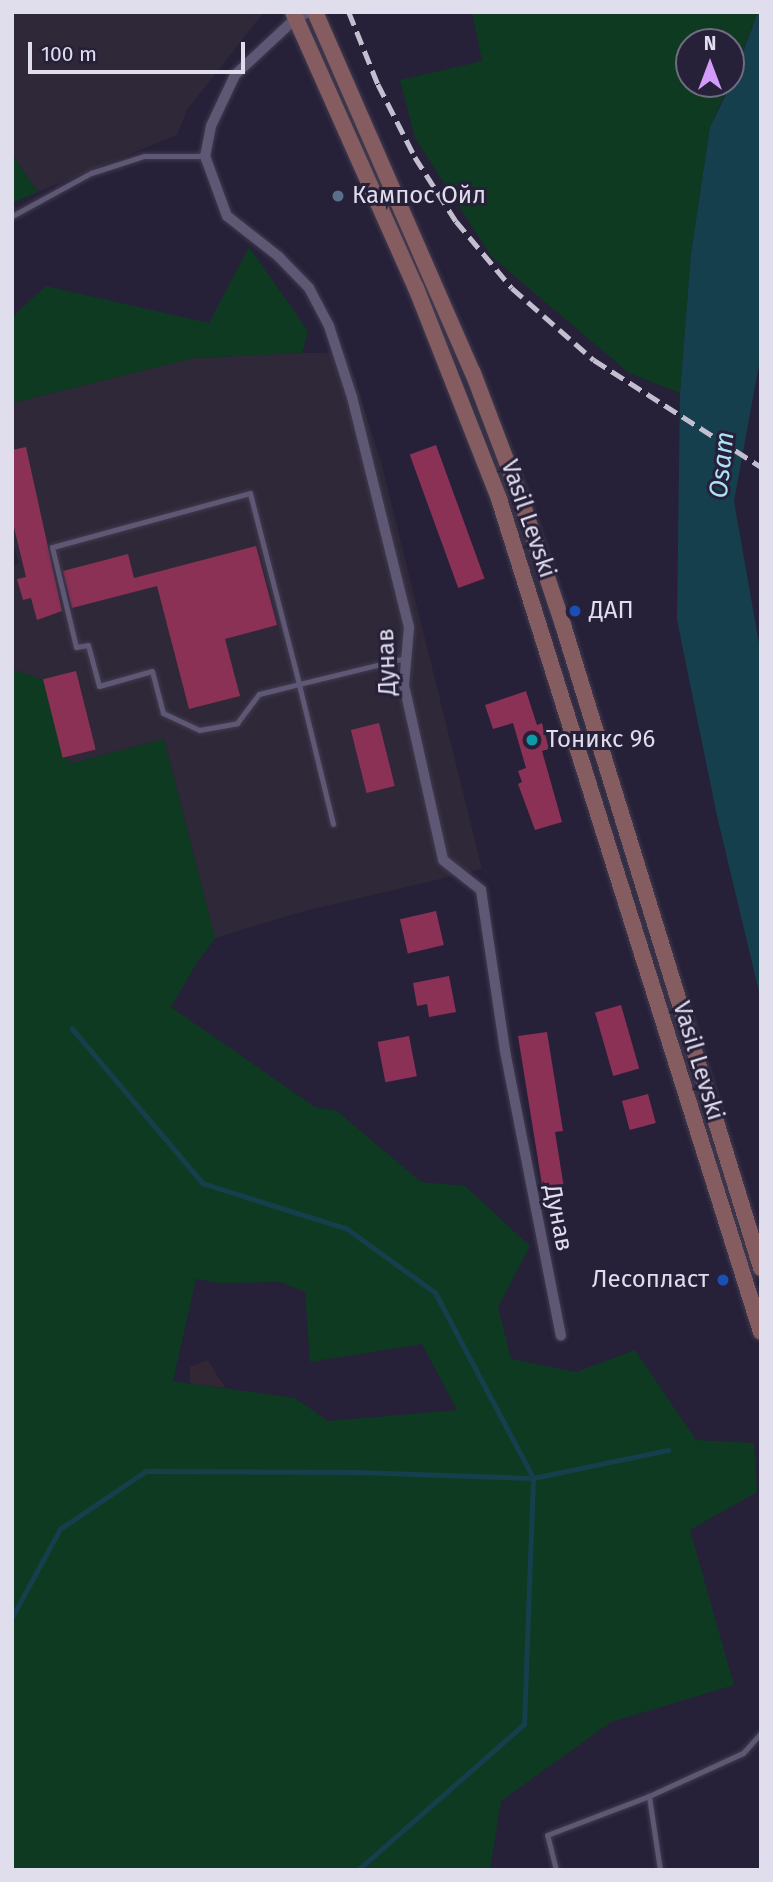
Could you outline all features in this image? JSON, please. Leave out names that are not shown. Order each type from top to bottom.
[{"type":"main road","name":"Vasil Levski","points":[[315,12],[468,361],[519,494],[755,1230],[761,1268]]},
{"type":"main road","name":"Vasil Levski","points":[[299,14],[421,301],[499,499],[761,1332]]},
{"type":"street","points":[[205,156],[211,126],[235,75],[299,14]]},
{"type":"street","name":"Дунав","points":[[205,156],[227,216],[278,256],[309,288],[329,326],[352,397],[409,627],[404,685],[443,860],[481,890],[506,1051],[561,1336]]},
{"type":"street","points":[[729,1237],[755,1230]]},
{"type":"lane","points":[[12,216],[91,173],[144,156],[205,156]]},
{"type":"lane","points":[[333,824],[299,684],[250,493],[52,547],[76,647],[88,645],[99,686],[152,671],[163,713],[199,730],[237,723],[260,694],[299,684],[406,658]]},
{"type":"lane","points":[[556,1870],[547,1835],[649,1796],[743,1753],[761,1733]]},
{"type":"lane","points":[[649,1796],[660,1870]]},
{"type":"shaded area","points":[[12,12],[264,12],[187,110],[177,135],[38,192],[12,154]]},
{"type":"shaded area","points":[[346,353],[381,461],[482,869],[301,912],[215,938],[164,739],[69,764],[52,683],[12,669],[12,567],[19,563],[12,540],[12,403],[194,358]]},
{"type":"shaded area","points":[[208,1360],[225,1388],[190,1383],[190,1367]]},
{"type":"green space","points":[[472,12],[758,12],[745,45],[745,28],[675,28],[675,98],[723,98],[710,127],[691,254],[680,393],[629,373],[491,256],[415,138],[400,80],[482,61]]},
{"type":"green space","points":[[12,154],[38,192],[12,203]]},
{"type":"green space","points":[[249,247],[308,331],[302,353],[194,358],[12,403],[12,317],[46,286],[209,323]]},
{"type":"green space","points":[[12,669],[52,683],[69,764],[164,739],[215,938],[171,1007],[315,1107],[337,1111],[421,1182],[465,1186],[530,1246],[498,1307],[511,1359],[576,1372],[635,1350],[696,1440],[754,1443],[757,1492],[690,1530],[734,1685],[611,1722],[501,1801],[490,1870],[12,1870]],"holes":[[[196,1279],[219,1283],[280,1282],[305,1292],[310,1362],[422,1344],[457,1410],[328,1421],[295,1398],[173,1381]]]},
{"type":"water","name":"Osam","points":[[758,12],[761,12],[761,354],[734,501],[761,655],[761,1000],[717,816],[677,620],[680,393],[691,254],[710,127],[724,98],[745,98],[745,47]]},
{"type":"building","points":[[436,445],[485,578],[458,588],[410,455]]},
{"type":"building","points":[[26,447],[62,611],[37,620],[31,598],[23,600],[17,579],[26,577],[12,519],[12,450]]},
{"type":"building","points":[[256,546],[277,625],[225,639],[240,696],[189,709],[157,586],[72,608],[63,571],[128,554],[134,578]]},
{"type":"building","points":[[76,671],[96,750],[63,758],[43,679]]},
{"type":"building","points":[[526,691],[537,725],[542,723],[549,749],[542,751],[562,822],[535,830],[518,784],[522,782],[518,771],[526,768],[513,723],[493,729],[485,705]]},
{"type":"building","points":[[379,723],[395,786],[367,793],[351,730]]},
{"type":"building","points":[[436,911],[444,945],[408,953],[400,919]]},
{"type":"building","points":[[449,976],[456,1012],[429,1017],[427,1004],[417,1006],[413,983]]},
{"type":"building","points":[[621,1005],[639,1068],[613,1076],[595,1012]]},
{"type":"building","points":[[547,1032],[563,1131],[555,1132],[564,1188],[543,1191],[518,1036]]},
{"type":"building","points":[[409,1036],[417,1076],[385,1082],[378,1042]]},
{"type":"building","points":[[648,1094],[656,1123],[630,1130],[622,1101]]},
{"type":"waterway","points":[[12,1617],[60,1529],[146,1471],[358,1472],[533,1478],[435,1293],[347,1229],[203,1184],[72,1029]]},
{"type":"waterway","points":[[358,1870],[524,1724],[533,1478],[668,1450]]},
{"type":"railway","points":[[349,12],[378,84],[415,157],[456,221],[512,288],[594,360],[761,467]]},
{"type":"place","name":"Кампос Ойл","points":[[338,196]]},
{"type":"place","name":"ДАП","points":[[575,611]]},
{"type":"place","name":"Тоникс 96","points":[[532,740]]},
{"type":"place","name":"Лесопласт","points":[[723,1280]]}]
